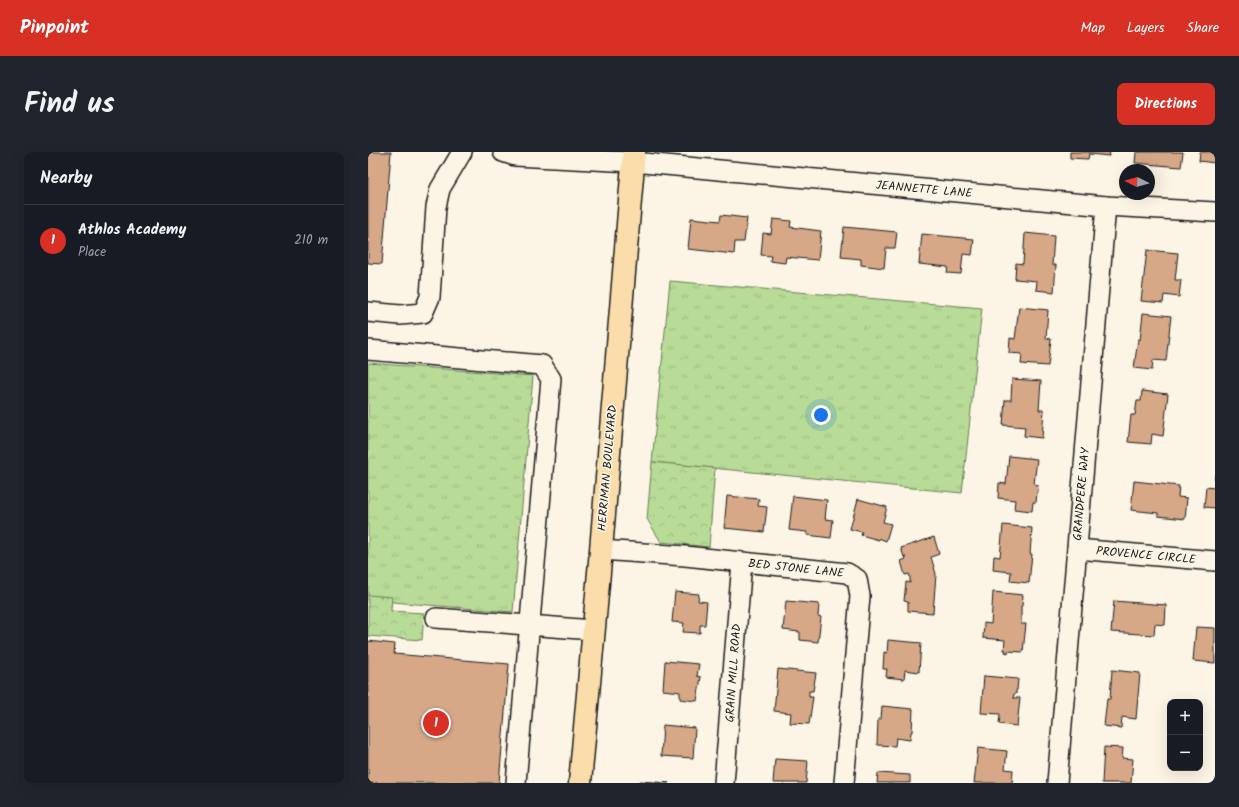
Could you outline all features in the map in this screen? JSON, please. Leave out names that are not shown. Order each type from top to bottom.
[{"type":"main road","name":"HERRIMAN BOULEVARD","points":[[580,783],[601,550],[633,157]]},
{"type":"street","points":[[368,312],[400,315],[423,313],[430,297],[435,214],[440,189],[462,152]]},
{"type":"street","name":"JEANNETTE LANE","points":[[503,152],[515,156],[633,157],[1106,206],[1215,212]]},
{"type":"street","name":"GRANDPERE WAY","points":[[1057,783],[1106,206]]},
{"type":"street","points":[[368,350],[542,365],[551,379],[516,783]]},
{"type":"street","name":"PROVENCE CIRCLE","points":[[1077,549],[1215,561]]},
{"type":"street","name":"BED STONE LANE","points":[[601,550],[847,573],[857,580],[860,596],[844,783]]},
{"type":"street","name":"GRAIN MILL ROAD","points":[[724,783],[742,562]]},
{"type":"street","points":[[436,618],[593,630]]},
{"type":"green space","points":[[670,281],[982,308],[962,493],[652,462]]},
{"type":"green space","points":[[368,363],[533,376],[513,612],[368,600]]},
{"type":"green space","points":[[652,462],[715,468],[709,547],[661,542],[647,519]]},
{"type":"green space","points":[[368,595],[392,597],[391,611],[424,613],[422,640],[368,636]]},
{"type":"building","points":[[368,152],[391,152],[382,264],[368,263]]},
{"type":"building","points":[[1070,152],[1110,152],[1109,156],[1089,154],[1088,159],[1070,158]]},
{"type":"building","points":[[1136,152],[1183,152],[1181,167],[1135,163]]},
{"type":"building","points":[[1200,152],[1215,152],[1215,163],[1199,161]]},
{"type":"building","points":[[721,215],[747,218],[744,242],[735,242],[734,254],[688,249],[691,218],[720,221]]},
{"type":"building","points":[[773,219],[791,221],[790,227],[821,231],[818,260],[786,257],[785,263],[770,261],[771,256],[761,255],[763,233],[771,234]]},
{"type":"building","points":[[844,227],[897,232],[895,248],[886,248],[884,268],[861,265],[861,259],[841,257]]},
{"type":"building","points":[[1025,233],[1054,236],[1052,265],[1056,265],[1054,292],[1036,290],[1037,281],[1015,279],[1016,263],[1023,264]]},
{"type":"building","points":[[922,234],[974,239],[972,255],[963,254],[961,274],[947,273],[948,267],[919,264]]},
{"type":"building","points":[[1147,250],[1178,253],[1175,280],[1181,280],[1179,297],[1164,295],[1163,303],[1141,301]]},
{"type":"building","points":[[1019,307],[1048,310],[1046,338],[1051,339],[1048,366],[1021,364],[1022,354],[1009,353],[1010,338],[1015,339]]},
{"type":"building","points":[[1143,313],[1171,316],[1166,361],[1153,360],[1152,370],[1134,368],[1138,339],[1140,340]]},
{"type":"building","points":[[1012,379],[1041,381],[1039,410],[1044,410],[1042,438],[1024,436],[1025,427],[1003,425],[1005,400],[1011,400]]},
{"type":"building","points":[[1142,391],[1168,394],[1163,436],[1152,434],[1151,444],[1128,442],[1131,415],[1135,415],[1137,401],[1141,401]]},
{"type":"building","points":[[1009,456],[1037,459],[1034,484],[1038,485],[1036,502],[1033,502],[1032,511],[1014,509],[1015,500],[998,498],[999,483],[1006,484]]},
{"type":"building","points":[[1215,475],[1215,508],[1204,507],[1206,487],[1214,488]]},
{"type":"building","points":[[1134,481],[1179,486],[1178,497],[1187,498],[1185,519],[1158,516],[1158,513],[1131,510]]},
{"type":"building","points":[[727,496],[759,499],[758,506],[767,507],[764,532],[724,528]]},
{"type":"building","points":[[793,496],[827,500],[825,519],[833,520],[831,538],[807,535],[807,532],[789,530]]},
{"type":"building","points":[[858,499],[887,507],[883,522],[891,524],[886,541],[879,538],[879,540],[861,535],[862,532],[850,529]]},
{"type":"building","points":[[1003,525],[1032,528],[1030,554],[1032,554],[1029,583],[1010,581],[1011,572],[993,570],[994,556],[1000,557]]},
{"type":"building","points":[[934,537],[939,554],[931,557],[936,574],[933,613],[908,611],[908,602],[904,601],[906,582],[910,583],[910,577],[909,574],[905,575],[901,561],[906,559],[901,548]]},
{"type":"building","points":[[675,592],[699,594],[698,601],[707,602],[705,625],[700,625],[700,633],[683,632],[684,623],[672,622]]},
{"type":"building","points":[[993,592],[1023,595],[1020,624],[1026,624],[1023,652],[1005,652],[1005,640],[983,638],[984,623],[991,624]]},
{"type":"building","points":[[786,601],[819,604],[818,616],[821,617],[818,642],[800,640],[800,632],[783,630]]},
{"type":"building","points":[[1114,601],[1166,605],[1165,625],[1155,624],[1154,635],[1111,632]]},
{"type":"building","points":[[1196,627],[1215,628],[1215,663],[1193,661]]},
{"type":"building","points":[[888,640],[921,643],[919,672],[905,670],[904,679],[886,677],[887,669],[883,669],[884,652],[887,653]]},
{"type":"building","points":[[368,641],[395,644],[394,654],[509,664],[499,783],[368,783]]},
{"type":"building","points":[[665,661],[699,664],[697,676],[701,677],[697,701],[680,699],[680,692],[663,690]]},
{"type":"building","points":[[778,669],[816,673],[813,691],[809,691],[809,697],[813,697],[809,724],[790,723],[791,713],[774,711]]},
{"type":"building","points":[[1112,670],[1140,673],[1136,719],[1122,717],[1121,728],[1104,726],[1107,699],[1110,699]]},
{"type":"building","points":[[984,676],[1018,679],[1016,694],[1014,694],[1013,698],[1020,698],[1017,726],[999,724],[1000,714],[981,713]]},
{"type":"building","points":[[882,706],[913,709],[912,732],[910,740],[896,738],[895,746],[877,745],[878,719],[881,719]]},
{"type":"building","points":[[663,725],[695,728],[693,758],[661,756]]},
{"type":"building","points":[[1104,747],[1123,748],[1122,758],[1133,759],[1131,783],[1102,783]]},
{"type":"building","points":[[978,748],[1007,751],[1005,769],[1013,770],[1012,783],[974,783]]},
{"type":"building","points":[[775,759],[808,761],[806,783],[773,783]]},
{"type":"building","points":[[878,773],[910,775],[910,783],[877,783]]},
{"type":"building","points":[[640,781],[669,783],[639,783]]},
{"type":"place","name":"Athlos Academy","points":[[436,723]]}]
